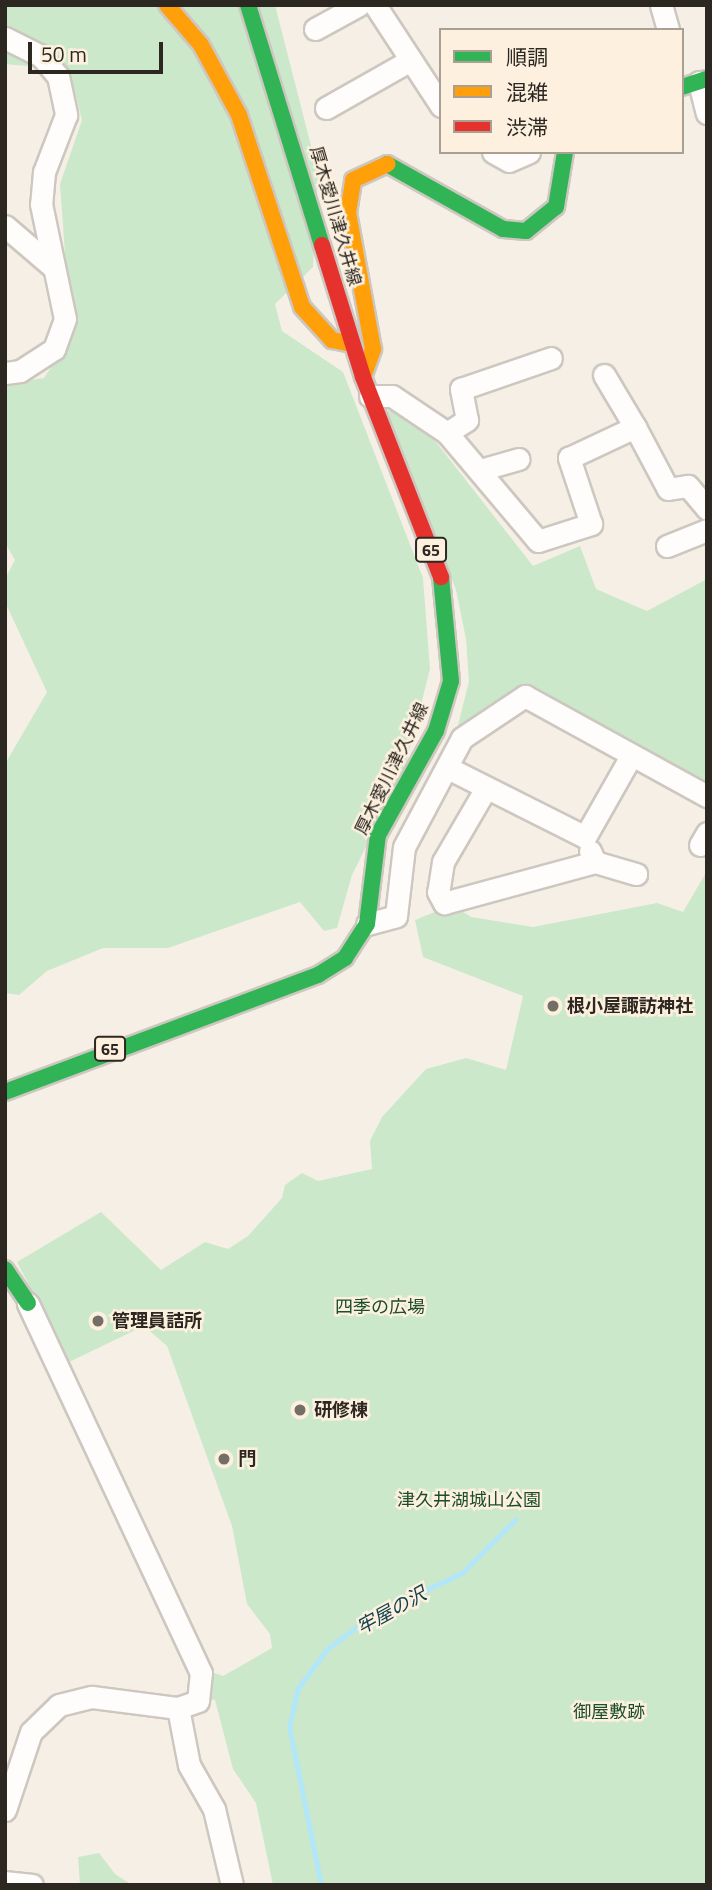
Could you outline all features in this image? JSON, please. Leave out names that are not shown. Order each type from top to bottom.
[{"type":"main road","points":[[167,5],[201,45],[239,115],[302,307],[332,340],[352,344]]},
{"type":"main road","name":"厚木愛川津久井線","points":[[5,1092],[326,972],[351,952],[367,924],[378,835],[443,714],[454,643],[441,577],[352,344],[248,5]]},
{"type":"main road","points":[[367,386],[373,349],[348,213],[353,180],[375,165],[395,166],[503,229],[526,231],[556,207],[565,154]]},
{"type":"main road","points":[[5,1269],[25,1295]]},
{"type":"street","points":[[314,29],[359,5]]},
{"type":"street","points":[[375,5],[439,103]]},
{"type":"street","points":[[661,5],[667,28]]},
{"type":"street","points":[[5,38],[41,56],[58,76],[66,115],[44,172],[41,204],[65,319],[54,349],[20,371],[5,373]]},
{"type":"street","points":[[326,108],[409,61]]},
{"type":"street","points":[[691,83],[707,113]]},
{"type":"street","points":[[497,154],[509,161],[525,154]]},
{"type":"street","points":[[5,226],[53,267]]},
{"type":"street","points":[[447,433],[467,420],[461,389],[551,358]]},
{"type":"street","points":[[604,375],[668,489],[688,486],[707,509]]},
{"type":"street","points":[[367,386],[392,396],[447,433],[538,541],[591,524],[569,458],[635,427]]},
{"type":"street","points":[[480,470],[518,459]]},
{"type":"street","points":[[667,546],[707,530]]},
{"type":"street","points":[[367,924],[396,916],[404,847],[447,768],[475,726],[525,696],[707,796]]},
{"type":"street","points":[[585,837],[631,756]]},
{"type":"street","points":[[447,768],[585,837],[595,862]]},
{"type":"street","points":[[486,788],[443,862],[438,891],[444,903],[595,862],[636,874]]},
{"type":"street","points":[[5,1810],[27,1740],[59,1704],[92,1697],[178,1708],[198,1701],[201,1673],[25,1295]]},
{"type":"street","points":[[178,1708],[189,1765],[214,1809],[232,1885]]},
{"type":"street","points":[[5,1882],[32,1885]]},
{"type":"green space","points":[[5,5],[275,5],[318,173],[313,267],[275,304],[282,331],[343,372],[423,578],[430,669],[405,768],[352,875],[337,928],[324,931],[300,902],[168,948],[103,948],[47,971],[19,995],[5,993],[5,764],[47,692],[5,602],[5,579],[15,560],[5,543],[5,384],[44,378],[71,337],[60,184],[82,120],[69,70],[5,64]]},
{"type":"green space","points":[[387,411],[396,411],[436,442],[533,566],[580,546],[596,589],[647,611],[707,579],[707,789],[525,689],[485,708],[456,733],[469,681],[466,639],[456,590]]},
{"type":"green space","name":"津久井湖城山公園","points":[[707,871],[707,1885],[273,1885],[256,1803],[233,1769],[215,1700],[204,1698],[206,1670],[223,1676],[272,1648],[270,1634],[247,1604],[232,1526],[167,1346],[144,1326],[69,1362],[17,1262],[101,1212],[161,1270],[205,1242],[228,1249],[248,1236],[282,1198],[285,1185],[302,1173],[318,1181],[372,1169],[370,1141],[382,1117],[426,1069],[466,1058],[506,1070],[523,996],[423,957],[415,920],[452,905],[471,917],[533,927],[657,903],[683,912]]},
{"type":"green space","points":[[99,1853],[115,1874],[132,1885],[80,1885],[78,1857]]},
{"type":"waterway","name":"牢屋の沢","points":[[321,1885],[289,1727],[298,1688],[327,1649],[373,1615],[462,1573],[516,1519]]},
{"type":"traffic: fast","points":[[248,5],[322,245]]},
{"type":"traffic: fast","points":[[684,86],[707,79]]},
{"type":"traffic: fast","points":[[387,164],[503,229],[526,231],[556,207],[565,154]]},
{"type":"traffic: fast","points":[[5,1092],[318,975],[345,958],[367,924],[378,835],[436,731],[451,681],[441,577]]},
{"type":"traffic: fast","points":[[5,1269],[28,1303]]},
{"type":"traffic: slow","points":[[167,5],[201,45],[239,115],[302,307],[332,340],[352,344]]},
{"type":"traffic: slow","points":[[363,377],[373,349],[348,213],[353,180],[387,164]]},
{"type":"traffic: jam","points":[[322,245],[363,377],[441,577]]},
{"type":"place","name":"根小屋諏訪神社","points":[[553,1006]]},
{"type":"place","name":"管理員詰所","points":[[98,1321]]},
{"type":"place","name":"研修棟","points":[[300,1410]]},
{"type":"place","name":"門","points":[[224,1459]]},
{"type":"park label","name":"四季の広場","points":[[380,1307]]},
{"type":"park label","name":"御屋敷跡","points":[[609,1712]]}]
